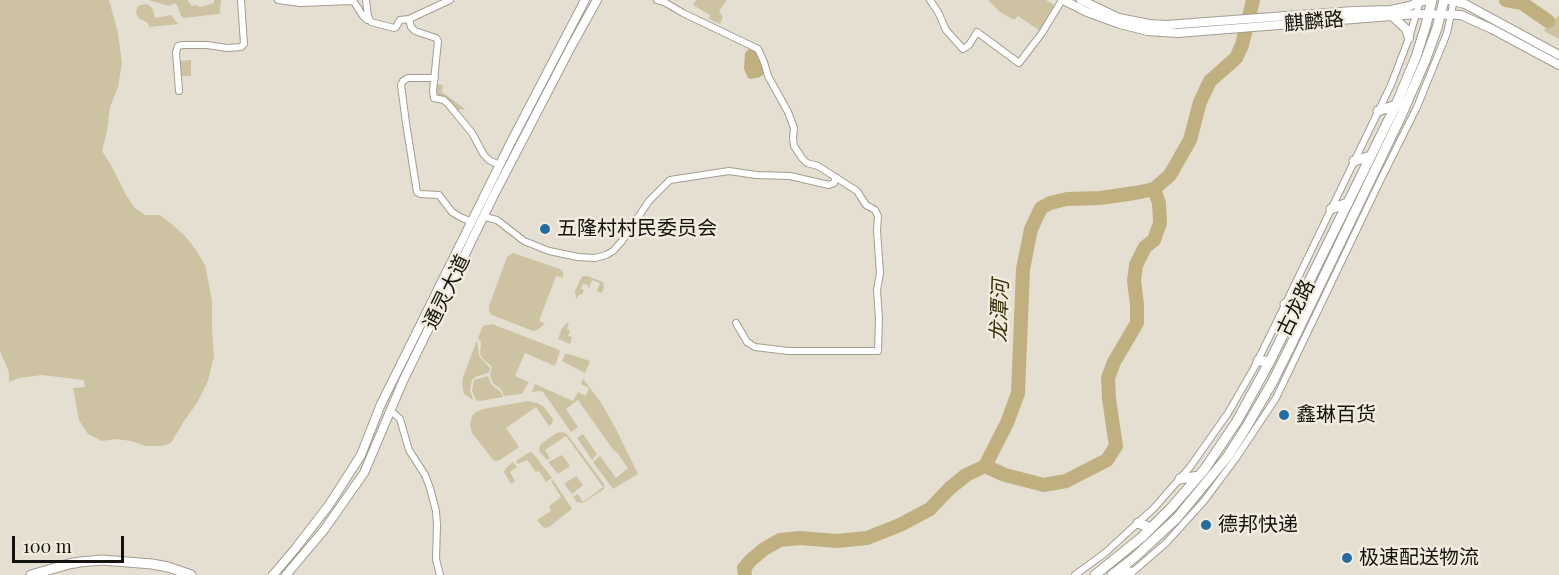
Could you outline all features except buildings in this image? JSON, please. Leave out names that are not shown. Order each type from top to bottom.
[{"type":"main road","name":"通灵大道","points":[[273,575],[329,505],[361,455],[381,404],[499,165],[585,0]]},
{"type":"main road","name":"通灵大道","points":[[286,575],[324,530],[364,473],[403,381],[495,195],[597,0]]},
{"type":"main road","name":"麒麟路","points":[[1062,0],[1107,20],[1141,29],[1178,33],[1429,13],[1452,14],[1467,17],[1484,25],[1559,65]]},
{"type":"main road","name":"麒麟路","points":[[1081,0],[1119,18],[1149,24],[1188,24],[1391,10],[1425,0]]},
{"type":"main road","name":"古龙路","points":[[1095,575],[1165,514],[1199,476],[1237,421],[1301,299],[1395,105],[1416,57],[1429,13],[1425,0]]},
{"type":"main road","name":"古龙路","points":[[1113,574],[1177,518],[1234,448],[1272,383],[1401,116],[1425,61],[1444,0]]},
{"type":"main road","points":[[1452,0],[1465,4],[1559,55]]},
{"type":"main road","points":[[1392,16],[1406,29],[1409,38]]},
{"type":"main road","points":[[1378,111],[1395,105]]},
{"type":"main road","points":[[1401,116],[1413,114]]},
{"type":"main road","points":[[1354,160],[1371,156]]},
{"type":"main road","points":[[1331,209],[1347,203]]},
{"type":"main road","points":[[1353,217],[1365,214]]},
{"type":"main road","points":[[1286,304],[1301,299]]},
{"type":"main road","points":[[1258,361],[1270,361]]},
{"type":"main road","points":[[1180,479],[1199,476]]},
{"type":"main road","points":[[1154,508],[1165,514]]},
{"type":"main road","points":[[1138,523],[1151,528]]},
{"type":"main road","points":[[31,575],[80,561],[102,560],[152,564],[191,575]]},
{"type":"main road","points":[[45,575],[65,569],[103,566],[134,567],[174,575]]},
{"type":"main road","points":[[1113,574],[1130,574]]},
{"type":"street","points":[[179,91],[176,52],[178,46],[207,45],[227,48],[241,47],[244,44],[241,0]]},
{"type":"street","points":[[278,0],[300,3],[351,1],[365,18],[373,23],[394,28],[400,20],[409,19],[450,0]]},
{"type":"street","points":[[366,0],[369,19]]},
{"type":"street","points":[[657,0],[758,49],[768,76],[783,101],[794,128],[794,146],[807,163],[818,166],[857,191],[866,205],[875,210],[878,216],[880,273],[877,290],[878,351],[788,351],[755,347],[747,342],[736,323]]},
{"type":"street","points":[[930,0],[946,30],[963,49],[969,45],[977,32],[1019,63],[1042,33],[1062,0]]},
{"type":"street","points":[[1076,575],[1105,553],[1154,508],[1180,479],[1222,424],[1258,361],[1286,304],[1390,85],[1416,14],[1425,0]]},
{"type":"street","points":[[1130,574],[1166,543],[1204,501],[1276,398],[1437,60],[1452,14],[1452,0]]},
{"type":"street","points":[[409,19],[415,31],[437,39],[434,98],[441,99],[450,105],[472,133],[486,157],[499,165]]},
{"type":"street","points":[[435,78],[408,78],[402,81],[401,85],[417,192],[440,195],[452,212],[471,222]]},
{"type":"street","points":[[485,217],[497,220],[524,241],[549,251],[583,258],[595,258],[613,251],[649,201],[670,180],[729,171],[790,176],[829,185],[834,183],[836,177]]},
{"type":"street","points":[[390,410],[400,419],[409,450],[425,475],[430,488],[437,518],[436,554],[440,575]]},
{"type":"shaded area","points":[[0,0],[109,0],[118,33],[122,63],[118,87],[110,107],[102,151],[135,208],[145,215],[160,215],[186,237],[196,250],[205,265],[212,300],[214,356],[208,381],[197,403],[171,443],[162,446],[145,446],[116,439],[102,441],[88,434],[79,420],[73,388],[85,387],[84,380],[42,375],[19,378],[9,382],[9,372],[0,351]]},
{"type":"shaded area","points":[[148,0],[187,0],[192,6],[200,7],[214,3],[214,0],[221,0],[220,13],[184,18],[175,3],[169,6]]},
{"type":"shaded area","points":[[696,0],[727,0],[719,11],[723,17],[720,24],[709,19],[710,15],[693,5]]},
{"type":"shaded area","points":[[988,0],[1046,0],[1055,6],[1040,31],[1018,16],[1014,20],[1000,12]]},
{"type":"shaded area","points":[[147,4],[153,9],[155,18],[171,15],[178,24],[149,27],[148,23],[138,18],[136,12],[137,7]]},
{"type":"shaded area","points":[[1559,16],[1559,39],[1544,31],[1548,24]]},
{"type":"shaded area","points":[[750,48],[755,51],[761,61],[764,74],[751,79],[748,78],[744,69],[745,53]]},
{"type":"shaded area","points":[[191,60],[191,76],[180,76],[179,61]]},
{"type":"shaded area","points":[[436,84],[443,85],[442,92],[465,109],[456,110],[437,94]]},
{"type":"shaded area","points":[[513,253],[563,272],[563,278],[556,276],[539,321],[545,324],[537,330],[533,331],[492,315],[489,311],[507,257]]},
{"type":"shaded area","points":[[583,276],[603,282],[602,293],[597,291],[600,283],[592,280],[589,288],[588,285],[583,284],[582,295],[580,294],[576,299],[575,291]]},
{"type":"shaded area","points":[[568,322],[567,329],[570,330],[568,336],[572,337],[570,344],[558,339],[562,328]]},
{"type":"shaded area","points":[[492,324],[560,351],[555,366],[525,353],[515,376],[529,382],[522,394],[504,396],[501,389],[492,381],[490,375],[492,367],[480,354],[481,342],[478,338],[483,326]]},
{"type":"shaded area","points":[[477,340],[479,356],[490,370],[472,380],[470,390],[473,400],[464,394],[462,384]]},
{"type":"shaded area","points":[[565,354],[590,361],[585,373],[562,361]]},
{"type":"shaded area","points":[[488,376],[491,384],[501,392],[503,397],[476,400],[472,391],[474,380]]},
{"type":"shaded area","points":[[583,379],[600,401],[638,474],[613,489],[593,462],[600,456],[616,478],[628,468],[578,400],[566,409],[578,427],[571,432],[543,392],[532,392],[535,384],[573,401],[578,392],[586,396],[589,388],[581,384]]},
{"type":"shaded area","points":[[528,401],[543,406],[553,419],[552,424],[549,426],[536,407],[506,428],[519,447],[500,460],[494,461],[472,433],[470,424],[472,416],[483,409]]},
{"type":"shaded area","points":[[556,433],[567,434],[604,484],[604,489],[583,503],[577,502],[573,497],[578,494],[583,502],[603,487],[566,436],[545,450],[550,458],[547,460],[539,451],[540,445]]},
{"type":"shaded area","points":[[583,434],[597,454],[592,460],[577,438]]},
{"type":"shaded area","points":[[532,452],[552,478],[546,482],[539,471],[536,472],[527,460],[518,464],[516,461]]},
{"type":"shaded area","points":[[562,455],[570,466],[558,474],[548,462]]},
{"type":"shaded area","points":[[513,462],[517,467],[510,472],[515,481],[511,484],[504,472]]},
{"type":"shaded area","points":[[576,476],[583,485],[572,494],[565,483]]},
{"type":"shaded area","points":[[553,480],[572,509],[549,527],[544,528],[537,520],[551,511],[549,506],[561,497],[551,481]]},
{"type":"waterway","name":"龙潭河","points":[[745,575],[744,568],[751,560],[780,540],[800,538],[837,541],[867,538],[900,525],[930,509],[966,475],[985,466],[1007,423],[1018,393],[1023,269],[1031,229],[1041,208],[1067,199],[1100,198],[1154,189],[1170,175],[1190,140],[1200,102],[1210,81],[1236,58],[1242,45],[1253,0]]},
{"type":"waterway","points":[[1506,0],[1522,3],[1548,21]]},
{"type":"waterway","points":[[985,466],[1005,475],[1044,485],[1066,481],[1107,460],[1116,446],[1108,378],[1114,362],[1137,323],[1134,281],[1136,265],[1145,247],[1154,240],[1160,223],[1159,203],[1154,189]]},
{"type":"place","name":"五隆村村民委员会","points":[[545,229]]},
{"type":"place","name":"鑫琳百货","points":[[1284,415]]},
{"type":"place","name":"德邦快递","points":[[1206,525]]},
{"type":"place","name":"极速配送物流","points":[[1347,558]]}]
